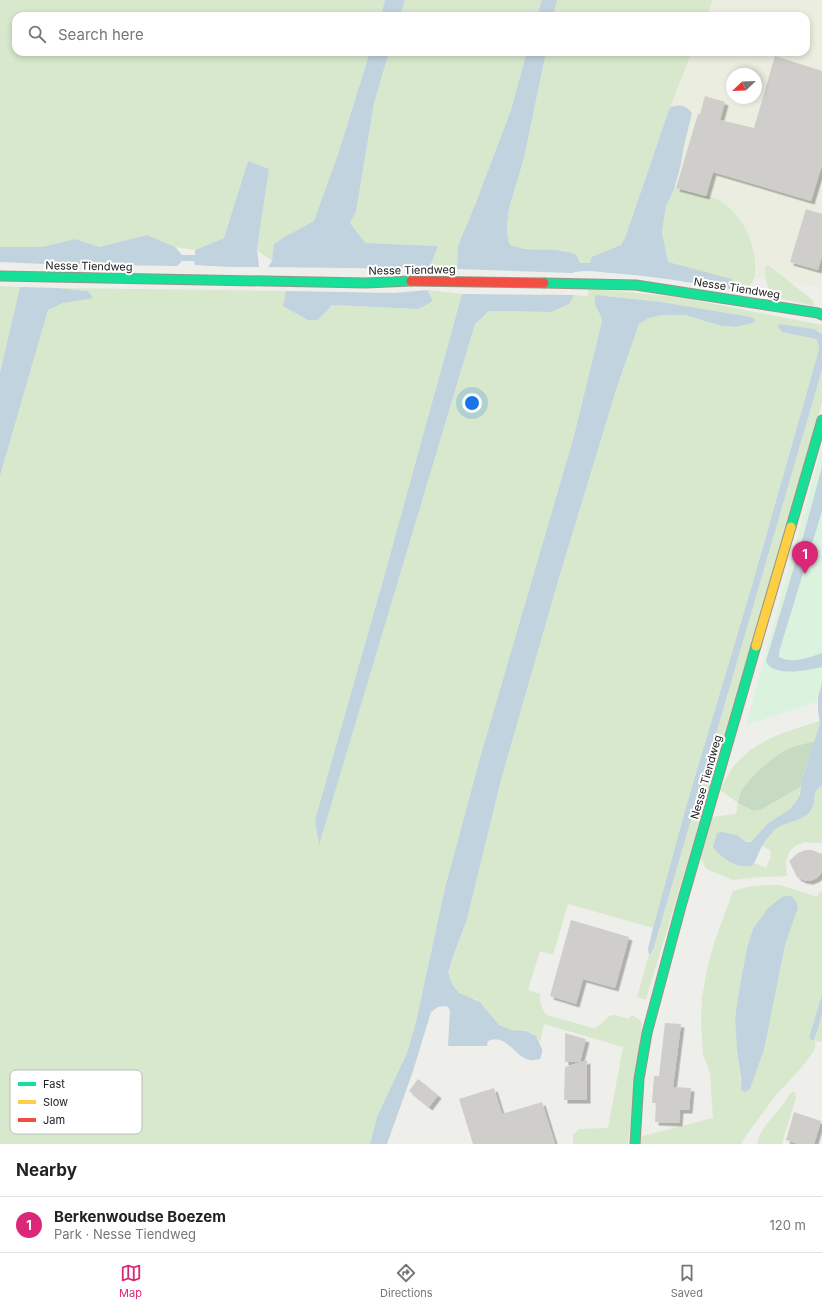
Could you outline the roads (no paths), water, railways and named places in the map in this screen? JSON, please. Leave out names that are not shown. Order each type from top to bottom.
[{"type":"street","name":"Nesse Tiendweg","points":[[0,276],[366,283],[417,281],[636,285],[818,313],[822,315]]},
{"type":"street","name":"Nesse Tiendweg","points":[[635,1144],[639,1079],[648,1026],[681,906],[822,420]]},
{"type":"water","points":[[385,0],[405,0],[401,12],[382,12]]},
{"type":"water","points":[[542,0],[557,0],[554,12],[538,12]]},
{"type":"water","points":[[369,56],[388,56],[374,103],[356,212],[350,223],[365,243],[438,246],[429,269],[268,267],[272,261],[274,244],[314,221],[338,154]]},
{"type":"water","points":[[526,56],[545,56],[524,158],[509,208],[507,227],[508,239],[510,245],[518,248],[561,250],[576,255],[580,263],[590,263],[592,257],[621,245],[625,238],[670,107],[682,106],[687,108],[692,113],[680,168],[674,189],[666,206],[662,232],[667,258],[669,262],[675,264],[732,279],[733,284],[729,289],[626,274],[591,271],[572,273],[457,269],[458,246],[511,110]]},
{"type":"water","points":[[248,161],[269,169],[257,249],[259,267],[195,265],[194,261],[182,261],[177,266],[0,262],[0,247],[42,247],[75,239],[99,247],[147,235],[175,247],[182,255],[195,255],[195,250],[224,238]]},
{"type":"water","points":[[20,287],[88,291],[93,297],[90,299],[63,303],[48,310],[0,476],[0,373]]},
{"type":"water","points":[[427,290],[433,301],[418,309],[332,305],[318,320],[308,320],[283,306],[286,291],[395,293]]},
{"type":"water","points":[[462,294],[574,295],[569,304],[551,312],[489,311],[475,324],[319,845],[315,820]]},
{"type":"water","points":[[596,295],[661,302],[751,317],[755,320],[755,322],[736,327],[722,326],[685,315],[663,315],[649,318],[639,324],[616,390],[558,581],[501,780],[467,919],[448,973],[452,984],[459,993],[480,1002],[499,1025],[511,1030],[526,1031],[536,1036],[542,1049],[540,1059],[525,1059],[506,1043],[495,1039],[488,1041],[487,1046],[448,1046],[450,1010],[447,1006],[438,1007],[431,1012],[413,1071],[387,1144],[370,1144],[377,1117],[407,1053],[416,1022],[445,888],[480,758],[574,436],[602,321],[595,305]]},
{"type":"water","points":[[779,324],[814,329],[822,334],[822,370],[654,947],[651,954],[649,954],[648,949],[653,928],[688,800],[753,582],[818,353],[819,346],[816,339],[782,332],[778,327]]},
{"type":"water","points":[[822,467],[822,511],[779,652],[779,657],[795,660],[822,653],[822,667],[791,672],[775,670],[766,661]]},
{"type":"water","points":[[822,683],[822,786],[816,790],[813,807],[804,817],[780,826],[775,830],[762,846],[753,865],[743,866],[732,863],[713,847],[717,833],[721,832],[737,835],[746,842],[750,842],[767,824],[790,809],[800,794],[803,776],[820,724],[818,698]]},
{"type":"water","points":[[791,896],[796,901],[798,908],[785,945],[764,1050],[750,1089],[745,1092],[741,1090],[735,1018],[747,948],[753,929],[768,908],[782,897]]},
{"type":"water","points":[[822,995],[822,1015],[814,1040],[812,1040],[809,1037]]},
{"type":"place","name":"Berkenwoudse Boezem","points":[[805,574]]}]
